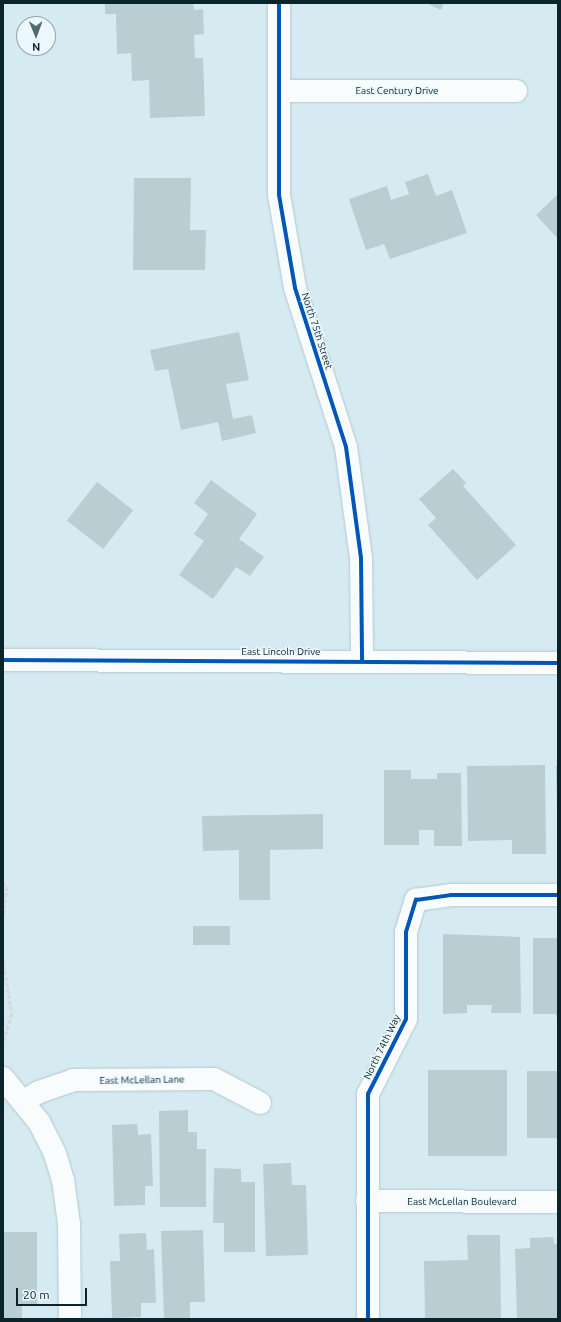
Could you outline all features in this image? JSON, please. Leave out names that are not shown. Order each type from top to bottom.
[{"type":"street","name":"North 75th Street","points":[[279,3],[279,196],[286,247],[295,288],[346,447],[355,504],[361,558],[362,661]]},
{"type":"street","name":"East Century Drive","points":[[279,91],[516,91]]},
{"type":"street","name":"East Lincoln Drive","points":[[3,660],[558,663]]},
{"type":"street","name":"North 74th Way","points":[[368,1319],[368,1094],[406,1019],[406,932],[416,900],[451,895],[558,896]]},
{"type":"street","points":[[3,1078],[24,1101],[39,1122],[55,1154],[67,1198],[70,1319]]},
{"type":"street","name":"East McLellan Lane","points":[[24,1101],[39,1092],[73,1080],[214,1079],[260,1103]]},
{"type":"street","name":"East McLellan Boulevard","points":[[367,1201],[558,1202]]},
{"type":"path","points":[[3,882],[7,887],[3,918]]},
{"type":"path","points":[[3,959],[12,1014],[3,1044]]},
{"type":"building","points":[[105,3],[193,3],[194,10],[203,9],[204,34],[194,35],[195,58],[203,58],[205,116],[150,118],[149,80],[132,81],[131,53],[117,54],[116,14],[105,14]]},
{"type":"building","points":[[426,3],[444,3],[441,10]]},
{"type":"building","points":[[428,174],[436,196],[452,190],[467,233],[390,259],[384,244],[366,250],[349,199],[387,186],[391,200],[409,194],[405,182]]},
{"type":"building","points":[[134,178],[191,178],[190,230],[206,230],[205,270],[133,270]]},
{"type":"building","points":[[558,194],[558,239],[536,215]]},
{"type":"building","points":[[239,332],[249,380],[226,384],[233,419],[252,415],[256,433],[222,441],[218,422],[181,430],[168,369],[155,371],[150,350]]},
{"type":"building","points":[[453,469],[466,483],[463,486],[516,545],[477,580],[428,525],[436,518],[419,499]]},
{"type":"building","points":[[211,480],[257,514],[239,539],[264,557],[250,576],[236,567],[213,599],[179,575],[204,541],[194,534],[208,514],[194,503]]},
{"type":"building","points":[[97,482],[133,510],[103,549],[67,521]]},
{"type":"building","points":[[545,765],[546,854],[512,854],[512,840],[468,841],[467,766]]},
{"type":"building","points":[[556,766],[558,766],[558,808],[557,808]]},
{"type":"building","points":[[384,770],[411,770],[411,779],[437,779],[437,773],[461,773],[462,846],[434,846],[434,830],[419,830],[419,845],[384,845]]},
{"type":"building","points":[[323,814],[323,849],[270,850],[270,900],[239,900],[239,850],[203,851],[202,816]]},
{"type":"building","points":[[193,926],[230,926],[230,945],[193,945]]},
{"type":"building","points":[[443,934],[520,937],[521,1013],[491,1013],[492,1005],[467,1005],[467,1013],[443,1014]]},
{"type":"building","points":[[533,938],[558,938],[558,1022],[556,1014],[533,1014]]},
{"type":"building","points":[[428,1070],[507,1070],[507,1156],[428,1156]]},
{"type":"building","points":[[527,1071],[558,1071],[558,1138],[527,1138]]},
{"type":"building","points":[[188,1110],[188,1132],[197,1132],[197,1149],[206,1149],[206,1207],[160,1207],[159,1111]]},
{"type":"building","points":[[137,1124],[138,1135],[151,1134],[153,1186],[145,1186],[145,1205],[114,1206],[112,1125]]},
{"type":"building","points":[[291,1163],[292,1185],[306,1185],[308,1255],[266,1256],[263,1164]]},
{"type":"building","points":[[214,1168],[241,1169],[241,1182],[255,1182],[255,1252],[224,1252],[224,1223],[213,1223]]},
{"type":"building","points":[[203,1230],[205,1302],[190,1302],[190,1319],[164,1319],[161,1231]]},
{"type":"building","points":[[3,1232],[37,1232],[37,1305],[22,1305],[22,1319],[3,1319]]},
{"type":"building","points":[[146,1233],[147,1250],[154,1249],[156,1303],[141,1303],[141,1317],[112,1318],[110,1261],[120,1261],[119,1234]]},
{"type":"building","points":[[467,1235],[500,1235],[501,1319],[425,1319],[424,1261],[468,1260]]},
{"type":"building","points":[[553,1237],[554,1244],[558,1244],[558,1319],[517,1319],[515,1249],[530,1248],[530,1238]]},
{"type":"cycle path","points":[[279,3],[279,195],[295,288],[346,447],[361,558],[362,661]]},
{"type":"cycle path","points":[[3,660],[558,663]]},
{"type":"cycle path","points":[[368,1319],[368,1094],[406,1019],[406,932],[416,900],[451,895],[558,895]]}]
